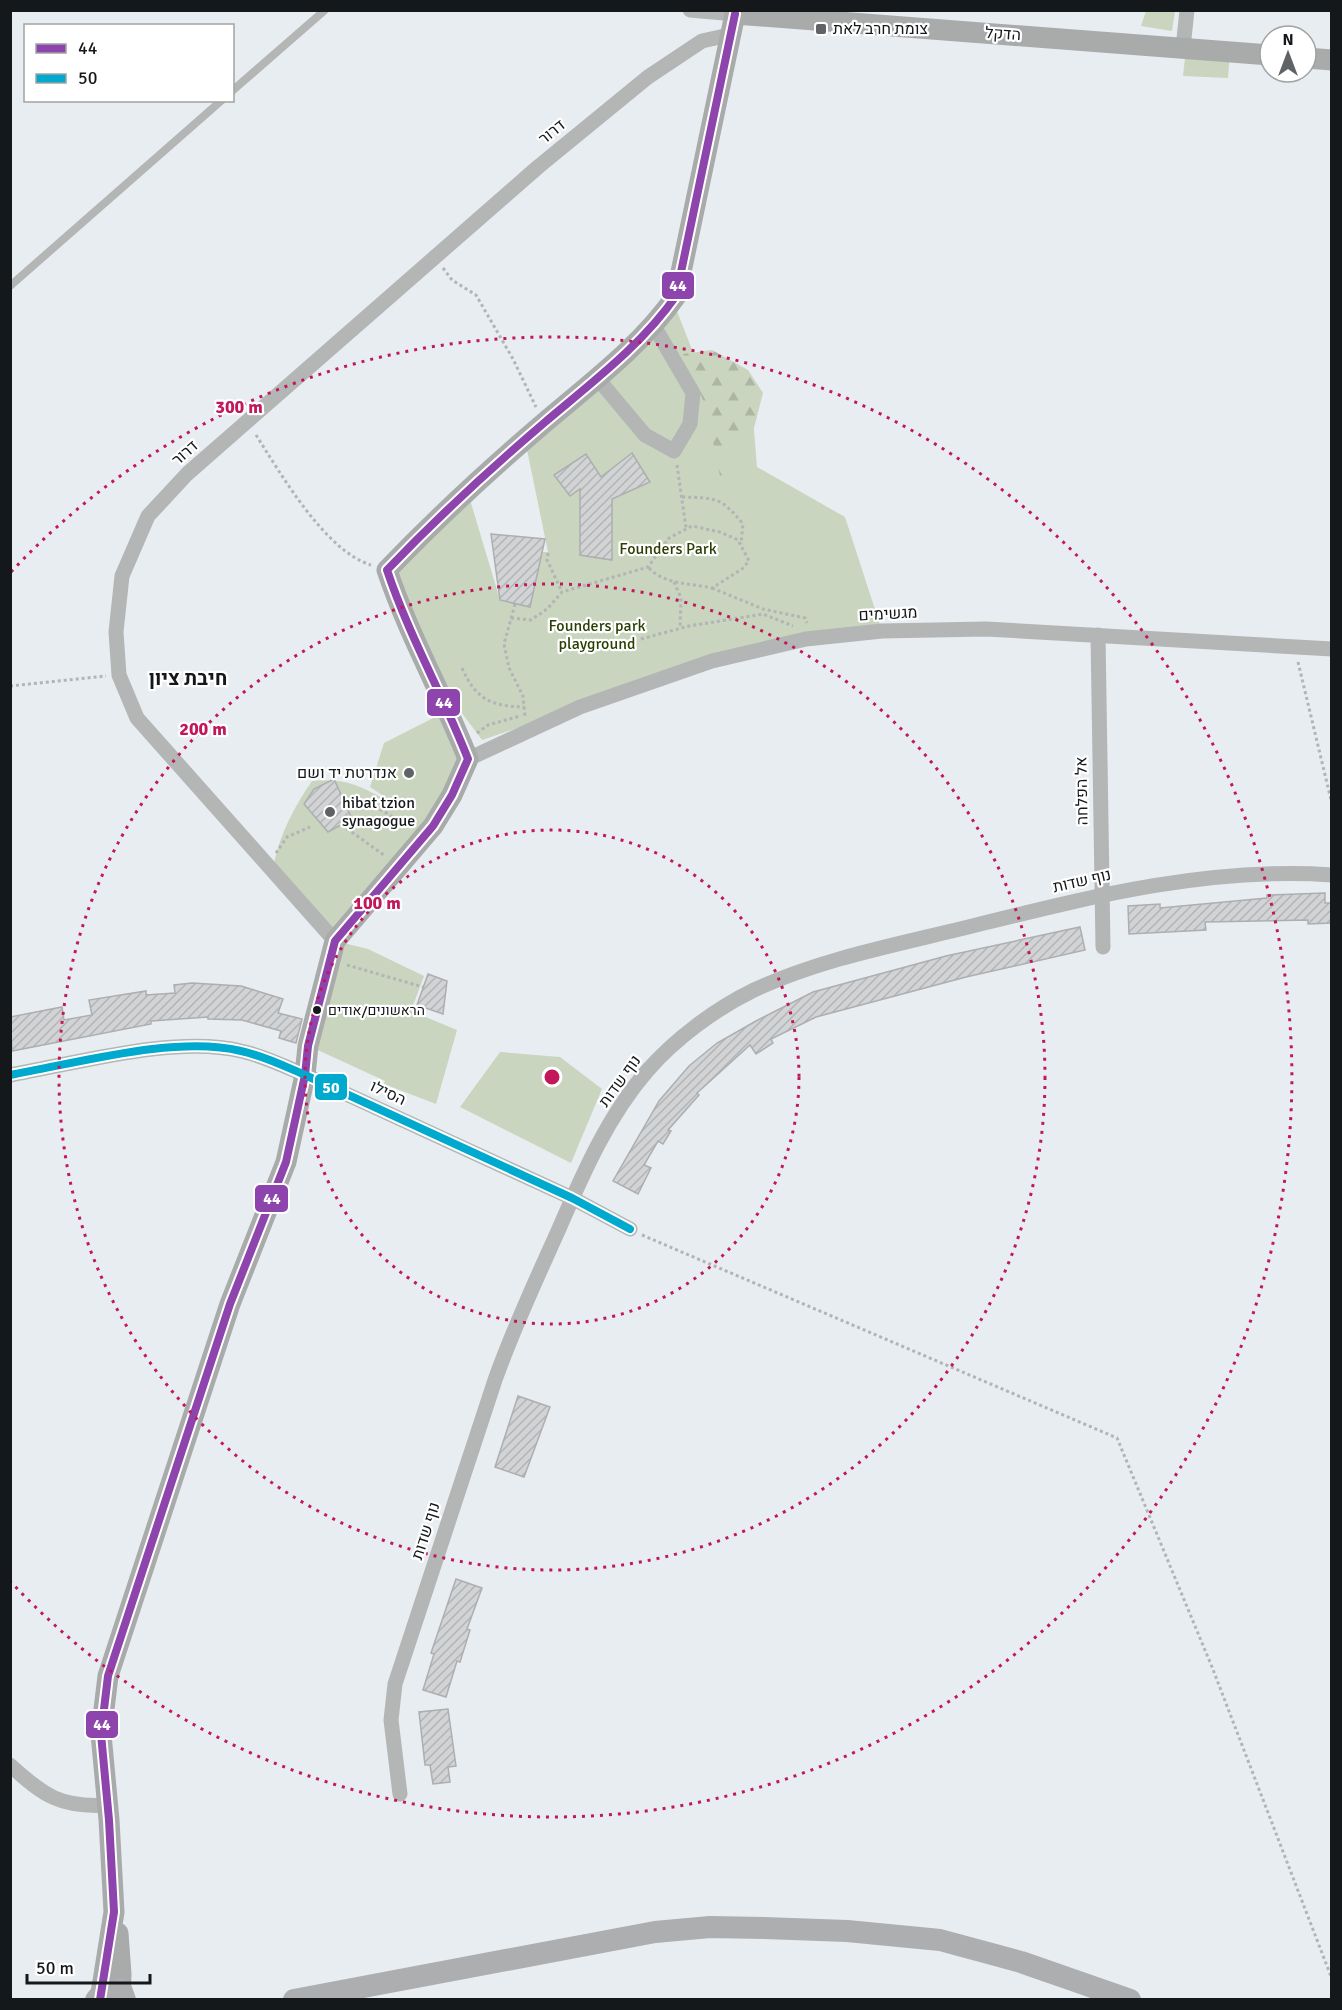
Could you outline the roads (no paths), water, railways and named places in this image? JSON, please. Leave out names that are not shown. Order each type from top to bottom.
[{"type":"main road","points":[[294,2000],[655,1932],[710,1927],[847,1931],[949,1942],[1021,1962],[1130,2000]]},
{"type":"main road","points":[[364,2000],[451,1971]]},
{"type":"street","points":[[110,1997],[119,1937],[114,1912],[108,1804],[101,1734],[108,1676],[230,1304],[286,1162],[306,1075],[309,1046],[333,950],[423,837],[452,795],[468,759],[449,710],[406,626],[387,570],[544,423],[598,379],[654,326],[676,296],[735,14],[690,10]]},
{"type":"street","points":[[1183,48],[1187,10]]},
{"type":"street","name":"הדקל","points":[[735,14],[783,14],[1258,54]]},
{"type":"street","name":"דרור","points":[[333,950],[270,869],[137,718],[119,675],[116,632],[122,576],[148,516],[187,474],[538,167],[648,77],[702,41],[729,35]]},
{"type":"street","points":[[598,379],[645,435],[674,451],[690,424],[693,393],[654,326]]},
{"type":"street","name":"מגשימים","points":[[468,759],[580,707],[712,661],[806,639],[882,631],[986,629],[1332,649]]},
{"type":"street","name":"אל הפלחה","points":[[1098,635],[1103,947]]},
{"type":"street","name":"נוף שדות","points":[[400,1794],[391,1720],[395,1684],[511,1334],[572,1198],[619,1109],[646,1071],[676,1041],[750,992],[829,961],[1101,894],[1237,876],[1292,872],[1332,875]]},
{"type":"street","name":"הסילו","points":[[10,1075],[174,1046],[206,1046],[240,1050],[272,1060],[306,1075],[572,1198],[630,1229]]},
{"type":"street","points":[[10,1765],[49,1797],[83,1806],[108,1804]]},
{"type":"lane","points":[[234,89],[325,10]]},
{"type":"lane","points":[[10,286],[220,102]]},
{"type":"place","name":"צומת חרב לאת","points":[[821,29]]},
{"type":"place","name":"אנדרטת יד ושם","points":[[409,773]]},
{"type":"place","name":"hibat tzion synagogue","points":[[330,812]]},
{"type":"place","name":"הראשונים/אודים","points":[[317,1010]]},
{"type":"district","name":"חיבת ציון","points":[[188,678]]},
{"type":"park label","name":"Founders Park","points":[[668,549]]},
{"type":"park label","name":"Founders park playground","points":[[597,635]]}]
